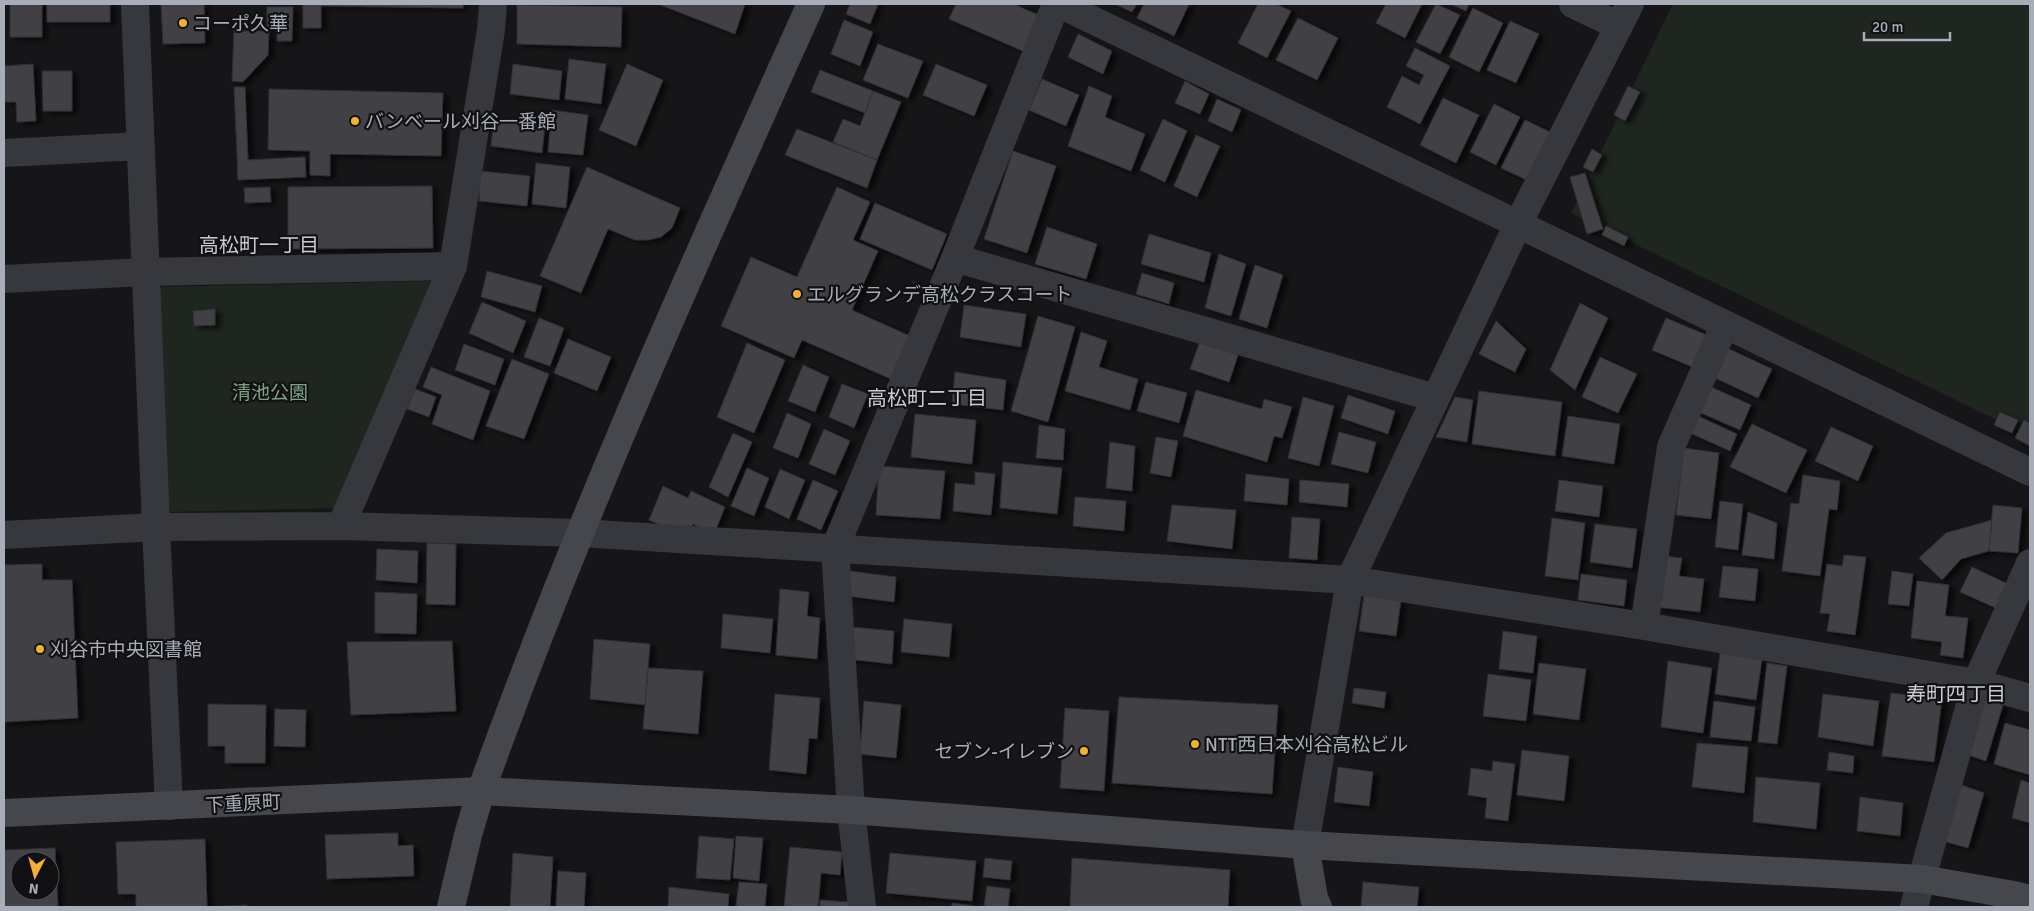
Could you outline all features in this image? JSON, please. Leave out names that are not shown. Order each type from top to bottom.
[{"type":"street","points":[[135,4],[169,806]]},
{"type":"street","points":[[341,526],[453,266],[491,30],[493,4]]},
{"type":"street","points":[[451,907],[468,835],[482,791],[580,533],[743,154],[811,4]]},
{"type":"street","points":[[862,907],[851,810],[834,548],[1058,4],[2030,472]]},
{"type":"street","points":[[1318,907],[1314,898],[1305,844],[1350,580],[1518,224],[1625,15],[1573,4]]},
{"type":"street","points":[[4,154],[141,146]]},
{"type":"street","points":[[954,258],[1435,398]]},
{"type":"street","points":[[4,279],[145,272],[453,266]]},
{"type":"street","points":[[1644,626],[1671,447],[1725,324]]},
{"type":"street","points":[[4,535],[156,527],[341,526],[580,533],[1350,580],[1644,626],[1976,683],[2030,698]]},
{"type":"street","points":[[1914,907],[1976,683],[2030,563]]},
{"type":"street","name":"下重原町","points":[[4,813],[482,791],[851,810],[1305,844],[1922,879],[2014,894],[2030,899]]},
{"type":"green space","points":[[1673,4],[2030,4],[2030,436],[1571,213]]},
{"type":"green space","name":"清池公園","points":[[432,281],[338,508],[169,512],[158,287]]},
{"type":"building","points":[[10,4],[42,4],[42,37],[10,37]]},
{"type":"building","points":[[47,4],[110,4],[110,22],[47,22]]},
{"type":"building","name":"コーポ久華","points":[[161,4],[204,4],[205,43],[163,44]]},
{"type":"building","points":[[303,4],[463,4],[463,8],[321,6],[321,28],[303,28]]},
{"type":"building","points":[[658,4],[745,4],[735,34]]},
{"type":"building","points":[[850,4],[878,4],[870,24],[846,14]]},
{"type":"building","points":[[956,4],[1013,4],[1041,16],[1025,52],[949,19]]},
{"type":"building","points":[[1115,4],[1137,4],[1132,12]]},
{"type":"building","points":[[1144,4],[1189,4],[1174,36],[1137,18]]},
{"type":"building","points":[[1258,4],[1276,4],[1291,11],[1267,58],[1238,43]]},
{"type":"building","points":[[1386,4],[1422,4],[1405,38],[1376,23]]},
{"type":"building","points":[[1436,4],[1460,15],[1440,54],[1416,42]]},
{"type":"building","points":[[1451,4],[1469,4],[1466,11]]},
{"type":"building","points":[[517,5],[622,7],[621,47],[517,44]]},
{"type":"building","points":[[267,7],[293,7],[292,41],[277,41],[277,27],[267,27]]},
{"type":"building","points":[[1473,8],[1503,23],[1479,72],[1449,57]]},
{"type":"building","points":[[1298,18],[1338,38],[1317,80],[1276,60]]},
{"type":"building","points":[[844,20],[873,32],[860,66],[831,54]]},
{"type":"building","points":[[1510,21],[1539,34],[1516,83],[1487,70]]},
{"type":"building","points":[[234,31],[269,31],[268,55],[243,82],[232,81]]},
{"type":"building","points":[[1078,34],[1112,51],[1103,74],[1068,57]]},
{"type":"building","points":[[878,44],[923,61],[908,98],[863,80]]},
{"type":"building","points":[[1415,48],[1450,66],[1420,124],[1387,107],[1402,76],[1419,85],[1424,75],[1406,66]]},
{"type":"building","points":[[569,59],[606,64],[601,104],[565,99]]},
{"type":"building","points":[[33,64],[36,121],[17,122],[16,102],[4,102],[4,66]]},
{"type":"building","points":[[513,64],[562,71],[559,100],[510,94]]},
{"type":"building","points":[[627,64],[663,80],[636,146],[599,130]]},
{"type":"building","points":[[936,64],[987,85],[974,116],[923,95]]},
{"type":"building","points":[[820,70],[873,91],[865,113],[811,92]]},
{"type":"building","points":[[42,71],[72,71],[72,111],[43,111]]},
{"type":"building","points":[[1042,79],[1079,95],[1066,126],[1029,110]]},
{"type":"building","points":[[1185,81],[1209,94],[1200,114],[1175,103]]},
{"type":"building","points":[[1089,86],[1112,96],[1105,117],[1145,134],[1131,171],[1068,146]]},
{"type":"building","points":[[1628,86],[1640,92],[1625,121],[1614,115]]},
{"type":"building","points":[[234,87],[245,87],[248,160],[305,157],[306,177],[238,180]]},
{"type":"building","name":"バンベール刈谷一番館","points":[[269,89],[443,93],[441,156],[330,154],[330,176],[310,175],[310,151],[268,150]]},
{"type":"building","points":[[873,91],[901,102],[877,160],[833,142],[843,119],[860,126]]},
{"type":"building","points":[[1443,98],[1479,115],[1456,163],[1420,145]]},
{"type":"building","points":[[1217,99],[1241,110],[1232,132],[1208,121]]},
{"type":"building","points":[[1494,104],[1520,117],[1496,165],[1470,152]]},
{"type":"building","points":[[552,110],[588,115],[583,155],[548,152]]},
{"type":"building","points":[[494,117],[545,124],[542,153],[491,146]]},
{"type":"building","points":[[1163,119],[1187,131],[1165,182],[1140,170]]},
{"type":"building","points":[[1525,120],[1550,132],[1527,180],[1501,168]]},
{"type":"building","points":[[797,129],[877,160],[867,188],[785,155]]},
{"type":"building","points":[[1196,135],[1220,146],[1197,197],[1174,186]]},
{"type":"building","points":[[1592,149],[1602,155],[1593,172],[1583,167]]},
{"type":"building","points":[[1013,151],[1056,166],[1027,253],[984,239]]},
{"type":"building","points":[[536,163],[570,167],[566,208],[532,204]]},
{"type":"building","points":[[587,167],[680,208],[672,228],[661,237],[635,240],[608,229],[581,293],[540,276]]},
{"type":"building","points":[[480,171],[530,176],[527,206],[479,201]]},
{"type":"building","points":[[1585,173],[1603,229],[1587,234],[1570,177]]},
{"type":"building","points":[[432,186],[433,248],[288,249],[288,187]]},
{"type":"building","points":[[270,187],[271,202],[245,203],[244,188]]},
{"type":"building","name":"エルグランデ高松クラスコート","points":[[837,187],[870,202],[853,240],[878,251],[852,310],[910,336],[891,379],[802,340],[794,358],[721,326],[751,257],[797,277]]},
{"type":"building","points":[[875,203],[947,234],[932,270],[860,239]]},
{"type":"building","points":[[1606,226],[1628,237],[1624,246],[1602,235]]},
{"type":"building","points":[[1047,227],[1097,244],[1086,279],[1035,264]]},
{"type":"building","points":[[1149,234],[1211,253],[1204,282],[1141,264]]},
{"type":"building","points":[[1219,254],[1246,264],[1231,316],[1205,308]]},
{"type":"building","points":[[1255,265],[1283,275],[1267,328],[1239,319]]},
{"type":"building","points":[[487,271],[542,286],[535,312],[481,297]]},
{"type":"building","points":[[1142,273],[1174,283],[1169,304],[1136,294]]},
{"type":"building","points":[[482,302],[526,321],[513,353],[469,333]]},
{"type":"building","points":[[1580,303],[1608,318],[1575,390],[1550,370]]},
{"type":"building","points":[[964,305],[1026,314],[1021,347],[960,337]]},
{"type":"building","points":[[215,309],[215,325],[194,326],[193,311]]},
{"type":"building","points":[[1038,316],[1075,327],[1048,422],[1011,411]]},
{"type":"building","points":[[539,318],[564,328],[550,366],[524,357]]},
{"type":"building","points":[[1666,318],[1709,336],[1695,368],[1652,350]]},
{"type":"building","points":[[1496,321],[1526,349],[1515,372],[1479,354]]},
{"type":"building","points":[[1081,332],[1107,341],[1099,367],[1138,379],[1130,410],[1065,391]]},
{"type":"building","points":[[568,339],[611,357],[597,391],[554,373]]},
{"type":"building","points":[[1200,341],[1238,355],[1229,382],[1190,369]]},
{"type":"building","points":[[747,343],[785,360],[754,433],[717,417]]},
{"type":"building","points":[[464,344],[504,359],[495,385],[455,370]]},
{"type":"building","points":[[1727,348],[1772,369],[1758,398],[1713,377]]},
{"type":"building","points":[[1600,357],[1637,374],[1618,413],[1582,397]]},
{"type":"building","points":[[512,359],[549,374],[524,439],[486,426]]},
{"type":"building","points":[[803,365],[829,377],[815,412],[788,401]]},
{"type":"building","points":[[431,367],[490,391],[473,440],[432,424],[442,395],[423,387]]},
{"type":"building","points":[[955,372],[1006,380],[1003,410],[952,404]]},
{"type":"building","points":[[1146,382],[1187,393],[1179,423],[1137,411]]},
{"type":"building","points":[[842,384],[868,394],[854,428],[829,417]]},
{"type":"building","points":[[1711,387],[1751,405],[1740,430],[1699,412]]},
{"type":"building","points":[[415,389],[436,397],[429,417],[407,409]]},
{"type":"building","points":[[1196,390],[1262,409],[1264,399],[1292,407],[1282,438],[1274,436],[1267,462],[1183,436]]},
{"type":"building","points":[[1479,391],[1562,402],[1555,456],[1472,444]]},
{"type":"building","points":[[1348,395],[1395,411],[1388,434],[1341,418]]},
{"type":"building","points":[[1303,397],[1334,406],[1319,466],[1288,458]]},
{"type":"building","points":[[1455,397],[1473,400],[1467,442],[1436,437]]},
{"type":"building","points":[[2000,412],[2018,420],[2012,433],[1994,425]]},
{"type":"building","points":[[787,413],[811,424],[798,458],[773,448]]},
{"type":"building","points":[[915,414],[976,420],[972,464],[911,457]]},
{"type":"building","points":[[1696,415],[1737,434],[1730,451],[1688,432]]},
{"type":"building","points":[[1568,416],[1620,424],[1614,464],[1562,456]]},
{"type":"building","points":[[2024,420],[2030,423],[2030,446],[2015,438]]},
{"type":"building","points":[[1752,424],[1807,450],[1786,493],[1730,467]]},
{"type":"building","points":[[1039,425],[1065,429],[1063,460],[1036,458]]},
{"type":"building","points":[[1831,427],[1873,446],[1858,481],[1815,461]]},
{"type":"building","points":[[824,429],[850,441],[835,475],[809,464]]},
{"type":"building","points":[[1339,432],[1376,442],[1368,473],[1331,464]]},
{"type":"building","points":[[733,433],[752,442],[728,497],[709,487]]},
{"type":"building","points":[[1156,437],[1178,441],[1171,477],[1150,473]]},
{"type":"building","points":[[1110,442],[1135,446],[1132,491],[1106,488]]},
{"type":"building","points":[[1684,448],[1719,453],[1711,519],[1676,515]]},
{"type":"building","points":[[1003,462],[1062,468],[1057,514],[1000,508]]},
{"type":"building","points":[[879,466],[945,471],[940,519],[876,515]]},
{"type":"building","points":[[747,468],[769,478],[754,516],[731,506]]},
{"type":"building","points":[[780,469],[805,480],[789,519],[765,507]]},
{"type":"building","points":[[975,472],[995,474],[991,515],[953,511],[955,483],[975,485]]},
{"type":"building","points":[[1246,474],[1289,479],[1287,505],[1244,501]]},
{"type":"building","points":[[1803,475],[1840,481],[1837,510],[1829,509],[1820,576],[1782,571],[1791,503],[1799,504]]},
{"type":"building","points":[[813,480],[838,491],[821,530],[797,519]]},
{"type":"building","points":[[1300,480],[1349,484],[1347,507],[1299,502]]},
{"type":"building","points":[[1559,480],[1603,486],[1599,517],[1555,511]]},
{"type":"building","points":[[663,486],[688,498],[691,491],[725,507],[714,534],[693,524],[688,537],[649,520]]},
{"type":"building","points":[[1075,497],[1126,501],[1124,531],[1073,526]]},
{"type":"building","points":[[1720,501],[1743,504],[1738,550],[1715,547]]},
{"type":"building","points":[[1172,505],[1236,510],[1232,549],[1167,541]]},
{"type":"building","points":[[1993,505],[2022,508],[2018,553],[1989,551]]},
{"type":"building","points":[[1748,512],[1777,523],[1774,559],[1742,555]]},
{"type":"building","points":[[1292,517],[1320,519],[1317,560],[1289,558]]},
{"type":"building","points":[[1552,518],[1585,523],[1578,580],[1545,576]]},
{"type":"building","points":[[1992,520],[1989,551],[1961,559],[1942,580],[1919,558],[1946,533]]},
{"type":"building","points":[[1595,524],[1637,529],[1632,568],[1590,562]]},
{"type":"building","points":[[427,543],[456,544],[455,605],[426,604]]},
{"type":"building","points":[[377,549],[418,551],[417,583],[376,580]]},
{"type":"building","points":[[1844,555],[1866,557],[1855,635],[1827,631],[1830,614],[1820,613],[1827,564],[1842,566]]},
{"type":"building","points":[[1663,556],[1682,558],[1679,576],[1704,579],[1700,612],[1656,607]]},
{"type":"building","name":"刈谷市中央図書館","points":[[42,564],[42,580],[72,580],[78,718],[4,722],[4,565]]},
{"type":"building","points":[[1723,566],[1758,569],[1755,601],[1719,597]]},
{"type":"building","points":[[1972,567],[2008,584],[1996,608],[1960,592]]},
{"type":"building","points":[[850,571],[896,577],[894,602],[848,596]]},
{"type":"building","points":[[1892,571],[1913,574],[1909,606],[1888,604]]},
{"type":"building","points":[[1581,574],[1627,580],[1624,606],[1578,600]]},
{"type":"building","points":[[1917,581],[1949,585],[1945,616],[1968,618],[1963,658],[1940,655],[1942,642],[1911,638]]},
{"type":"building","points":[[780,589],[809,592],[807,616],[820,618],[817,659],[776,655]]},
{"type":"building","points":[[375,592],[417,594],[416,634],[375,633]]},
{"type":"building","points":[[1364,595],[1401,600],[1396,636],[1359,631]]},
{"type":"building","points":[[723,614],[773,619],[770,653],[721,648]]},
{"type":"building","points":[[904,619],[952,624],[949,657],[901,652]]},
{"type":"building","points":[[851,627],[894,631],[892,664],[848,659]]},
{"type":"building","points":[[1503,631],[1537,636],[1533,673],[1499,669]]},
{"type":"building","points":[[594,639],[650,644],[645,705],[590,699]]},
{"type":"building","points":[[452,641],[456,711],[351,715],[347,642]]},
{"type":"building","points":[[1720,653],[1762,659],[1756,700],[1715,694]]},
{"type":"building","points":[[1668,661],[1712,668],[1703,733],[1661,727]]},
{"type":"building","points":[[1539,663],[1586,669],[1579,720],[1533,714]]},
{"type":"building","points":[[1767,663],[1787,666],[1777,744],[1758,742]]},
{"type":"building","points":[[648,668],[703,671],[698,734],[643,729]]},
{"type":"building","points":[[1488,674],[1531,680],[1526,721],[1483,716]]},
{"type":"building","points":[[1354,688],[1386,692],[1384,708],[1352,703]]},
{"type":"building","points":[[1891,693],[1942,699],[1934,762],[1882,756]]},
{"type":"building","points":[[775,694],[820,698],[817,739],[809,738],[806,774],[769,770]]},
{"type":"building","points":[[1823,694],[1879,701],[1873,746],[1818,737]]},
{"type":"building","points":[[1980,696],[2003,705],[1986,761],[1962,753]]},
{"type":"building","name":"NTT西日本刈谷高松ビル","points":[[1119,697],[1278,705],[1272,794],[1112,783]]},
{"type":"building","points":[[864,701],[901,705],[896,758],[860,754]]},
{"type":"building","points":[[1714,701],[1755,707],[1751,741],[1710,737]]},
{"type":"building","points":[[208,704],[266,705],[265,763],[225,763],[225,746],[208,746]]},
{"type":"building","points":[[1065,708],[1109,711],[1104,791],[1060,788]]},
{"type":"building","points":[[275,709],[306,710],[305,747],[274,746]]},
{"type":"building","points":[[2005,723],[2030,730],[2030,775],[1994,764]]},
{"type":"building","points":[[1697,743],[1748,747],[1744,793],[1692,787]]},
{"type":"building","points":[[1522,750],[1569,756],[1564,801],[1517,795]]},
{"type":"building","points":[[1829,752],[1854,756],[1853,773],[1827,770]]},
{"type":"building","points":[[1493,761],[1515,764],[1508,821],[1485,818],[1487,798],[1468,795],[1471,768],[1492,771]]},
{"type":"building","points":[[1338,767],[1373,772],[1369,806],[1334,802]]},
{"type":"building","points":[[1756,777],[1820,783],[1816,829],[1753,822]]},
{"type":"building","points":[[2021,780],[2030,783],[2030,823],[2012,818]]},
{"type":"building","points":[[1961,785],[1984,793],[1968,848],[1943,841]]},
{"type":"building","points":[[1860,797],[1903,803],[1900,836],[1857,831]]},
{"type":"building","points":[[398,833],[398,846],[413,845],[414,876],[327,879],[325,835]]},
{"type":"building","points":[[699,836],[734,839],[730,880],[696,878]]},
{"type":"building","points":[[736,836],[763,838],[759,881],[733,878]]},
{"type":"building","points":[[205,839],[207,907],[136,907],[136,894],[118,894],[116,842]]},
{"type":"building","points":[[790,847],[842,852],[840,875],[821,873],[818,907],[784,907]]},
{"type":"building","points":[[55,848],[55,851],[10,851],[10,901],[58,901],[58,907],[4,907],[4,850]]},
{"type":"building","points":[[513,853],[553,857],[550,907],[510,907]]},
{"type":"building","points":[[890,853],[976,861],[972,901],[886,893]]},
{"type":"building","points":[[985,858],[1012,861],[1010,880],[983,877]]},
{"type":"building","points":[[1072,858],[1230,870],[1228,907],[1070,907]]},
{"type":"building","points":[[558,871],[586,873],[584,907],[556,907]]},
{"type":"building","points":[[739,882],[767,884],[765,907],[736,907]]},
{"type":"building","points":[[1363,882],[1419,887],[1417,907],[1361,907]]},
{"type":"building","points":[[987,886],[1010,889],[1008,907],[984,907]]},
{"type":"building","points":[[669,887],[729,894],[728,907],[668,907]]},
{"type":"building","points":[[820,900],[849,902],[848,907],[820,907]]},
{"type":"building","points":[[952,903],[974,906],[974,907],[952,907]]},
{"type":"building","points":[[247,905],[247,907],[207,907]]},
{"type":"place","name":"コーポ久華","points":[[183,23]]},
{"type":"place","name":"バンベール刈谷一番館","points":[[355,121]]},
{"type":"place","name":"エルグランデ高松クラスコート","points":[[797,294]]},
{"type":"place","name":"刈谷市中央図書館","points":[[40,649]]},
{"type":"place","name":"NTT西日本刈谷高松ビル","points":[[1195,744]]},
{"type":"place","name":"セブン-イレブン","points":[[1084,751]]},
{"type":"district","name":"高松町一丁目","points":[[259,245]]},
{"type":"district","name":"高松町二丁目","points":[[927,398]]},
{"type":"district","name":"寿町四丁目","points":[[1956,694]]}]
